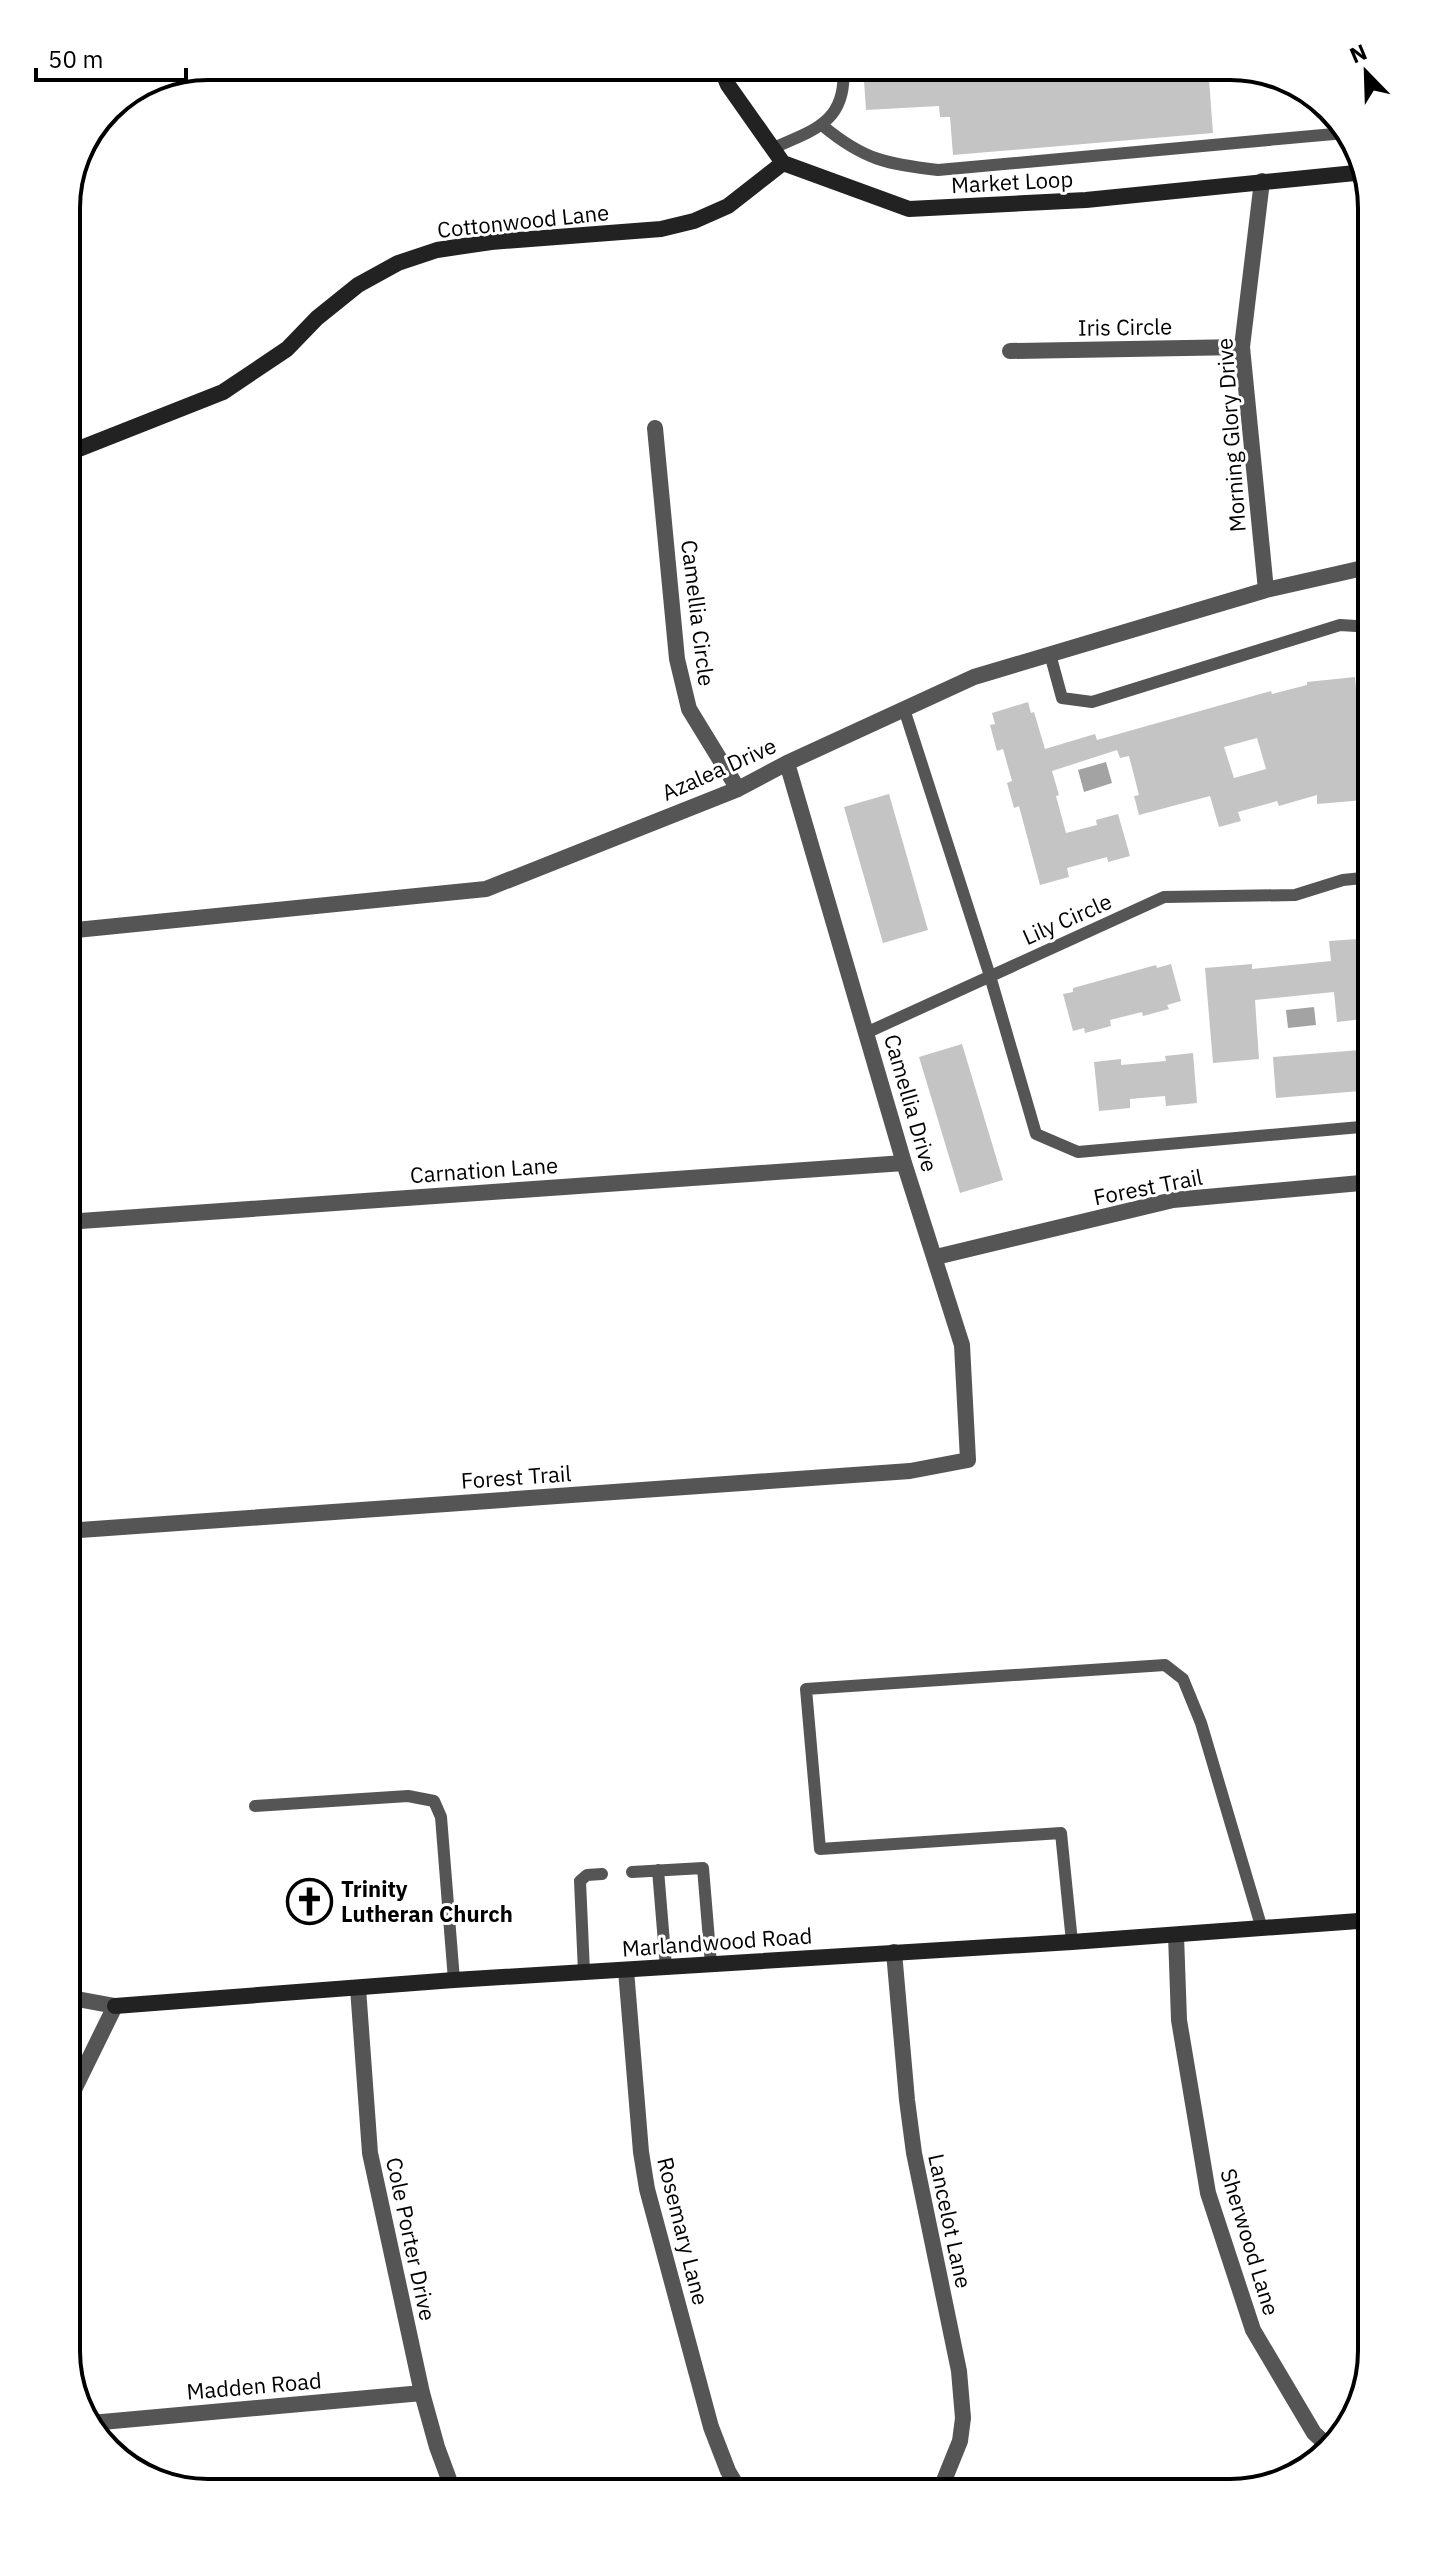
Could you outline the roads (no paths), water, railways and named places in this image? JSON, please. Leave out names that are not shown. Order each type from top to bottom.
[{"type":"street","points":[[726,80],[783,163]]},
{"type":"street","name":"Market Loop","points":[[783,163],[909,209],[1086,200],[1353,173]]},
{"type":"street","name":"Cottonwood Lane","points":[[80,448],[223,392],[287,349],[317,318],[358,285],[398,263],[437,250],[491,242],[661,229],[694,221],[728,206],[783,163]]},
{"type":"street","name":"Morning Glory Drive","points":[[1262,181],[1242,347],[1266,590]]},
{"type":"street","name":"Iris Circle","points":[[1010,351],[1242,347]]},
{"type":"street","name":"Camellia Circle","points":[[655,428],[680,671],[689,709],[738,789]]},
{"type":"street","name":"Azalea Drive","points":[[80,930],[486,889],[738,789],[787,763],[974,677],[1266,590],[1358,569]]},
{"type":"street","name":"Camellia Drive","points":[[787,763],[904,1163],[962,1345],[968,1460]]},
{"type":"street","name":"Carnation Lane","points":[[80,1221],[904,1163]]},
{"type":"street","name":"Forest Trail","points":[[936,1257],[1173,1200],[1358,1183]]},
{"type":"street","name":"Forest Trail","points":[[80,1530],[910,1471],[968,1460]]},
{"type":"street","name":"Marlandwood Road","points":[[80,2000],[115,2006],[454,1980],[1358,1921]]},
{"type":"street","name":"Sherwood Lane","points":[[1176,1935],[1179,2020],[1208,2193],[1253,2330],[1314,2433],[1322,2441]]},
{"type":"street","name":"Lancelot Lane","points":[[894,1952],[914,2153],[959,2371],[963,2418],[960,2441],[945,2479]]},
{"type":"street","name":"Rosemary Lane","points":[[626,1970],[641,2152],[647,2189],[711,2427],[733,2479]]},
{"type":"street","name":"Cole Porter Drive","points":[[358,1988],[370,2153],[422,2393],[449,2479]]},
{"type":"street","points":[[80,2077],[115,2006]]},
{"type":"street","name":"Madden Road","points":[[102,2422],[422,2393]]},
{"type":"lane","points":[[773,148],[823,126],[839,104],[843,80]]},
{"type":"lane","points":[[823,126],[846,145],[889,164],[938,170],[1335,134]]},
{"type":"lane","points":[[1050,654],[1062,698],[1092,702],[1340,625],[1358,626]]},
{"type":"lane","points":[[904,709],[990,976],[1036,1134],[1078,1152],[1358,1127]]},
{"type":"lane","name":"Lily Circle","points":[[868,1032],[1164,897],[1295,895],[1358,878]]},
{"type":"lane","points":[[1072,1942],[1061,1833],[820,1849],[806,1689],[1165,1665],[1183,1679],[1201,1723],[1262,1929]]},
{"type":"lane","points":[[255,1806],[408,1796],[434,1801],[441,1817],[454,1980]]},
{"type":"lane","points":[[632,1872],[703,1868],[711,1964]]},
{"type":"lane","points":[[658,1870],[666,1967]]},
{"type":"lane","points":[[584,1972],[580,1881],[587,1875],[602,1874]]},
{"type":"place","name":"Trinity Lutheran Church","points":[[310,1902]]}]
